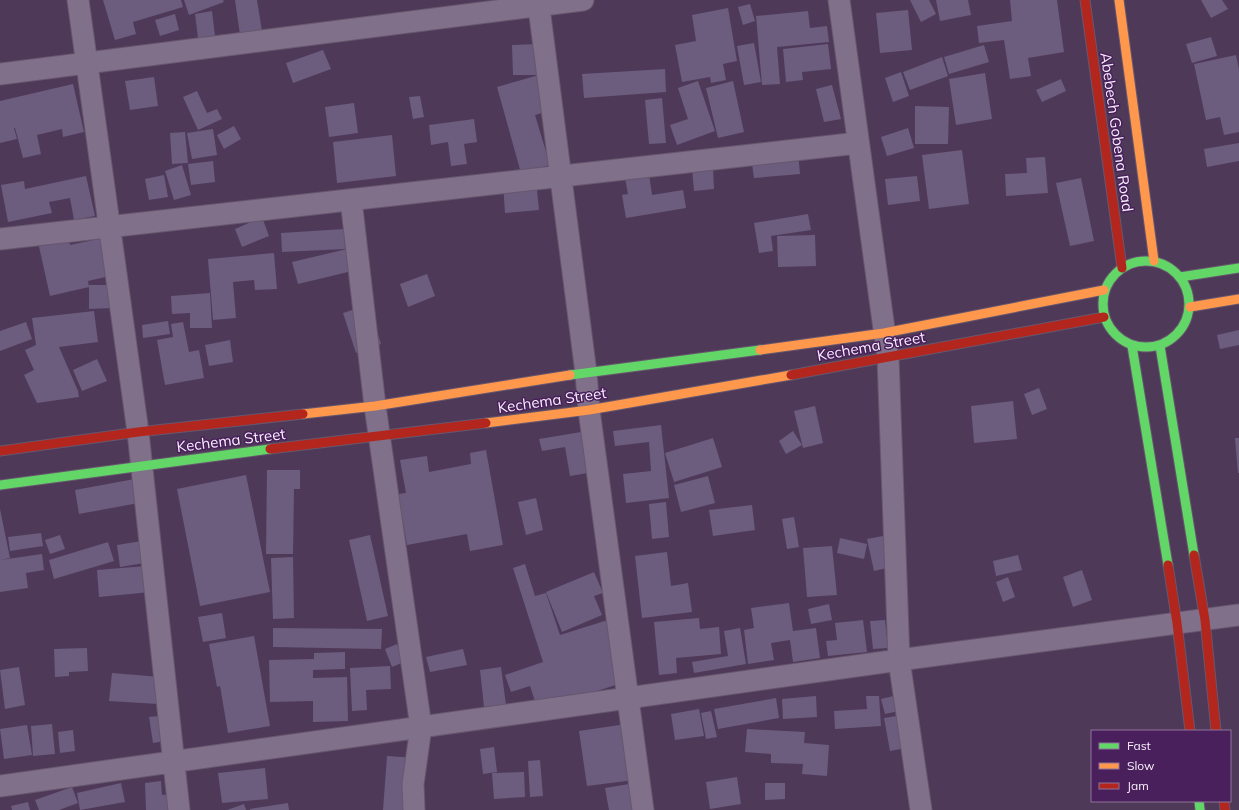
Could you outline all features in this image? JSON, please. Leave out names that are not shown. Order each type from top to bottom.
[{"type":"street","points":[[78,0],[138,432],[140,465],[172,762],[179,810]]},
{"type":"street","points":[[0,74],[538,3],[583,0]]},
{"type":"street","points":[[838,0],[888,358],[899,660],[920,810]]},
{"type":"street","name":"Abebech Gobena Road","points":[[1085,0],[1122,268]]},
{"type":"street","name":"Abebech Gobena Road","points":[[1119,0],[1154,261]]},
{"type":"street","points":[[538,3],[586,373],[589,410],[643,810]]},
{"type":"street","points":[[0,239],[858,143]]},
{"type":"street","points":[[351,200],[375,406],[421,727],[412,784],[414,810]]},
{"type":"street","points":[[1154,261],[1173,269],[1180,277],[1186,286],[1190,307],[1184,326],[1177,335],[1160,346],[1146,348],[1132,346],[1119,339],[1110,329],[1104,317],[1102,303],[1104,290],[1111,278],[1122,268],[1132,263],[1154,261]]},
{"type":"street","points":[[1180,277],[1239,268]]},
{"type":"street","name":"Kechema Street","points":[[0,451],[138,432],[375,406],[586,373],[884,333],[1104,290]]},
{"type":"street","points":[[1190,307],[1239,299]]},
{"type":"street","name":"Kechema Street","points":[[0,485],[140,465],[589,410],[888,358],[1104,317]]},
{"type":"street","points":[[1132,346],[1177,623],[1190,730]]},
{"type":"street","points":[[1160,346],[1205,620],[1216,730]]},
{"type":"street","points":[[0,786],[899,660],[1239,615]]},
{"type":"building","points":[[103,0],[181,0],[183,7],[133,22],[136,34],[115,40]]},
{"type":"building","points":[[184,0],[223,0],[224,2],[189,15]]},
{"type":"building","points":[[235,0],[257,0],[262,31],[240,35]]},
{"type":"building","points":[[910,0],[929,0],[936,14],[921,22]]},
{"type":"building","points":[[936,0],[968,0],[971,15],[940,21]]},
{"type":"building","points":[[1010,0],[1057,0],[1064,52],[1028,58],[1031,76],[1010,79],[1004,40],[979,43],[977,26],[1012,21]]},
{"type":"building","points":[[1201,0],[1222,0],[1228,9],[1211,18]]},
{"type":"building","points":[[750,4],[755,21],[743,25],[738,7]]},
{"type":"building","points":[[728,8],[737,61],[723,64],[726,80],[711,83],[710,77],[682,82],[675,45],[696,41],[692,15]]},
{"type":"building","points":[[908,10],[912,50],[880,53],[876,13]]},
{"type":"building","points":[[212,11],[215,36],[198,38],[195,14]]},
{"type":"building","points":[[808,11],[810,28],[827,26],[829,42],[777,47],[780,84],[762,85],[756,16]]},
{"type":"building","points":[[175,14],[179,30],[160,36],[155,20]]},
{"type":"building","points":[[1211,37],[1217,56],[1192,63],[1186,44]]},
{"type":"building","points":[[754,43],[761,82],[744,85],[737,46]]},
{"type":"building","points":[[540,44],[541,75],[513,75],[512,45]]},
{"type":"building","points":[[828,44],[831,69],[802,72],[803,80],[786,82],[783,49]]},
{"type":"building","points":[[984,45],[989,62],[949,74],[944,57]]},
{"type":"building","points":[[323,50],[331,69],[293,83],[286,63]]},
{"type":"building","points":[[1236,55],[1239,69],[1239,132],[1224,135],[1220,117],[1206,120],[1194,64]]},
{"type":"building","points":[[942,57],[948,76],[910,90],[903,72]]},
{"type":"building","points":[[665,69],[666,92],[584,98],[582,74]]},
{"type":"building","points":[[901,72],[909,96],[893,102],[885,78]]},
{"type":"building","points":[[985,73],[992,119],[956,125],[949,79]]},
{"type":"building","points":[[539,75],[549,111],[535,115],[550,165],[521,173],[497,87]]},
{"type":"building","points":[[154,77],[158,106],[130,110],[125,81]]},
{"type":"building","points":[[1061,79],[1066,91],[1042,102],[1036,90]]},
{"type":"building","points":[[698,81],[715,131],[677,145],[670,125],[688,119],[678,88]]},
{"type":"building","points":[[733,81],[744,132],[718,138],[706,88]]},
{"type":"building","points":[[73,84],[84,132],[63,137],[62,129],[37,135],[41,154],[23,158],[15,128],[17,139],[0,143],[0,101]]},
{"type":"building","points":[[832,85],[841,119],[824,122],[816,89]]},
{"type":"building","points":[[197,91],[207,113],[217,109],[222,119],[198,130],[183,97]]},
{"type":"building","points":[[420,96],[424,117],[413,119],[409,97]]},
{"type":"building","points":[[662,98],[666,143],[649,144],[645,100]]},
{"type":"building","points":[[354,103],[358,133],[329,137],[325,107]]},
{"type":"building","points":[[915,106],[949,107],[948,144],[915,144]]},
{"type":"building","points":[[474,119],[477,142],[464,144],[467,164],[451,166],[448,142],[431,145],[429,125]]},
{"type":"building","points":[[234,126],[241,139],[224,149],[217,135]]},
{"type":"building","points":[[908,128],[914,148],[887,156],[881,137]]},
{"type":"building","points":[[213,129],[217,155],[192,159],[187,133]]},
{"type":"building","points":[[185,132],[188,163],[172,164],[170,133]]},
{"type":"building","points":[[392,135],[396,176],[337,183],[333,142]]},
{"type":"building","points":[[1239,143],[1239,161],[1207,167],[1204,149]]},
{"type":"building","points":[[962,150],[969,204],[929,209],[922,155]]},
{"type":"building","points":[[798,152],[800,174],[754,178],[751,157]]},
{"type":"building","points":[[1045,157],[1048,193],[1006,196],[1005,174],[1027,173],[1026,158]]},
{"type":"building","points":[[213,161],[215,182],[191,185],[188,164]]},
{"type":"building","points":[[182,165],[191,195],[174,200],[165,171]]},
{"type":"building","points":[[713,168],[714,189],[694,191],[692,169]]},
{"type":"building","points":[[649,174],[652,195],[683,190],[686,208],[626,218],[622,195],[628,194],[625,178]]},
{"type":"building","points":[[164,175],[168,197],[149,200],[145,179]]},
{"type":"building","points":[[86,176],[95,216],[74,220],[70,198],[49,202],[52,213],[8,222],[1,185],[24,181],[25,189]]},
{"type":"building","points":[[917,176],[920,201],[888,205],[885,179]]},
{"type":"building","points":[[1081,178],[1094,241],[1070,246],[1056,183]]},
{"type":"building","points":[[536,180],[539,210],[505,213],[503,183]]},
{"type":"building","points":[[808,214],[811,230],[771,236],[773,251],[759,253],[754,223]]},
{"type":"building","points":[[262,217],[269,236],[242,247],[235,229]]},
{"type":"building","points":[[344,229],[345,249],[282,252],[281,233]]},
{"type":"building","points":[[815,235],[816,266],[778,267],[777,236]]},
{"type":"building","points":[[68,236],[70,245],[103,238],[110,276],[88,281],[89,287],[50,296],[38,242]]},
{"type":"building","points":[[364,245],[369,267],[298,284],[292,262]]},
{"type":"building","points":[[274,253],[277,289],[255,290],[254,280],[233,282],[236,318],[213,320],[208,259]]},
{"type":"building","points":[[427,274],[435,296],[408,307],[400,284]]},
{"type":"building","points":[[89,285],[112,285],[112,308],[89,309]]},
{"type":"building","points":[[210,293],[212,328],[190,328],[190,313],[172,314],[171,296]]},
{"type":"building","points":[[368,305],[381,344],[356,353],[343,313]]},
{"type":"building","points":[[94,311],[98,342],[59,347],[78,391],[79,397],[37,403],[24,375],[34,370],[25,350],[36,345],[32,318]]},
{"type":"building","points":[[168,321],[170,334],[143,338],[142,325]]},
{"type":"building","points":[[26,322],[32,339],[0,351],[0,331]]},
{"type":"building","points":[[183,322],[189,352],[199,350],[204,378],[165,385],[157,340],[173,337],[171,324]]},
{"type":"building","points":[[1239,330],[1239,345],[1220,349],[1217,335]]},
{"type":"building","points":[[230,340],[233,362],[209,366],[205,345]]},
{"type":"building","points":[[97,359],[107,381],[82,391],[73,370]]},
{"type":"building","points":[[1039,388],[1047,409],[1032,415],[1024,394]]},
{"type":"building","points":[[1013,401],[1017,439],[974,443],[971,406]]},
{"type":"building","points":[[815,406],[823,443],[803,448],[794,411]]},
{"type":"building","points":[[661,425],[669,498],[626,503],[623,474],[651,471],[649,442],[615,446],[613,431]]},
{"type":"building","points":[[793,431],[802,445],[786,454],[779,441]]},
{"type":"building","points":[[581,432],[588,473],[570,476],[565,447],[542,451],[539,439]]},
{"type":"building","points":[[713,438],[722,467],[674,482],[665,453]]},
{"type":"building","points":[[1235,438],[1239,438],[1239,473],[1238,473]]},
{"type":"building","points":[[486,450],[503,545],[470,551],[467,534],[407,545],[398,494],[406,493],[400,460],[427,456],[429,472],[471,464],[470,453]]},
{"type":"building","points":[[267,470],[300,470],[300,489],[294,489],[293,554],[266,554]]},
{"type":"building","points":[[246,475],[270,592],[200,606],[177,489]]},
{"type":"building","points":[[708,476],[715,503],[681,512],[674,485]]},
{"type":"building","points":[[140,478],[144,502],[79,514],[75,490]]},
{"type":"building","points":[[536,498],[543,530],[526,535],[518,502]]},
{"type":"building","points":[[666,502],[669,537],[652,539],[649,504]]},
{"type":"building","points":[[752,505],[755,530],[713,536],[709,510]]},
{"type":"building","points":[[0,509],[10,558],[0,560]]},
{"type":"building","points":[[794,517],[799,547],[787,549],[782,519]]},
{"type":"building","points":[[41,533],[43,546],[10,551],[8,537]]},
{"type":"building","points":[[893,534],[900,565],[874,571],[867,539]]},
{"type":"building","points":[[60,535],[65,549],[50,554],[45,540]]},
{"type":"building","points":[[370,535],[388,616],[367,621],[349,540]]},
{"type":"building","points":[[840,538],[867,544],[864,559],[837,553]]},
{"type":"building","points":[[154,539],[157,561],[120,567],[117,545]]},
{"type":"building","points":[[108,542],[114,561],[54,579],[49,560]]},
{"type":"building","points":[[832,546],[837,595],[807,597],[803,548]]},
{"type":"building","points":[[667,552],[671,586],[688,583],[692,612],[642,618],[635,556]]},
{"type":"building","points":[[42,554],[44,570],[26,573],[28,588],[0,592],[0,560]]},
{"type":"building","points":[[1018,555],[1022,570],[996,576],[993,561]]},
{"type":"building","points":[[293,557],[294,618],[273,619],[271,558]]},
{"type":"building","points":[[525,564],[535,596],[546,593],[560,635],[611,619],[628,681],[538,710],[530,686],[511,692],[505,675],[543,662],[513,568]]},
{"type":"building","points":[[159,565],[161,591],[99,597],[97,570]]},
{"type":"building","points":[[1082,570],[1092,600],[1073,607],[1063,577]]},
{"type":"building","points":[[594,572],[603,593],[594,596],[602,615],[562,632],[546,592]]},
{"type":"building","points":[[1008,577],[1015,597],[1003,602],[996,582]]},
{"type":"building","points":[[789,603],[793,631],[816,628],[820,658],[793,662],[790,640],[771,643],[774,660],[748,664],[744,630],[754,628],[751,608]]},
{"type":"building","points":[[829,604],[832,620],[811,624],[808,609]]},
{"type":"building","points":[[222,613],[226,638],[203,642],[198,617]]},
{"type":"building","points":[[699,618],[700,629],[719,627],[721,654],[676,658],[677,673],[659,675],[654,622]]},
{"type":"building","points":[[863,620],[867,652],[828,656],[826,641],[837,640],[835,623]]},
{"type":"building","points":[[885,620],[888,648],[873,649],[870,621]]},
{"type":"building","points":[[273,628],[382,629],[381,649],[273,647]]},
{"type":"building","points":[[740,628],[746,664],[694,673],[692,662],[728,656],[724,631]]},
{"type":"building","points":[[254,636],[270,726],[228,733],[220,686],[217,687],[209,644]]},
{"type":"building","points":[[397,644],[404,662],[392,667],[385,649]]},
{"type":"building","points":[[87,648],[88,671],[69,672],[69,676],[55,677],[54,649]]},
{"type":"building","points":[[463,649],[467,665],[430,672],[426,657]]},
{"type":"building","points":[[345,652],[345,669],[313,670],[313,678],[347,677],[348,721],[313,722],[313,701],[270,702],[269,660],[314,659],[314,653]]},
{"type":"building","points":[[390,666],[391,689],[366,690],[367,710],[352,711],[350,668]]},
{"type":"building","points":[[19,667],[25,705],[5,709],[0,670]]},
{"type":"building","points":[[501,667],[506,705],[484,707],[480,670]]},
{"type":"building","points":[[112,673],[160,677],[158,704],[109,701]]},
{"type":"building","points":[[911,692],[914,708],[885,714],[881,699]]},
{"type":"building","points":[[816,696],[817,717],[783,719],[782,699]]},
{"type":"building","points":[[866,696],[879,696],[881,726],[835,729],[834,711],[867,709]]},
{"type":"building","points":[[776,698],[779,718],[718,729],[714,709]]},
{"type":"building","points":[[699,709],[704,736],[675,740],[671,714]]},
{"type":"building","points":[[711,711],[717,737],[706,739],[701,713]]},
{"type":"building","points":[[915,713],[921,745],[890,751],[884,718]]},
{"type":"building","points":[[169,715],[172,740],[153,743],[149,717]]},
{"type":"building","points":[[52,724],[55,754],[33,756],[31,726]]},
{"type":"building","points":[[626,724],[634,780],[587,786],[579,731]]},
{"type":"building","points":[[27,725],[32,755],[4,759],[0,729]]},
{"type":"building","points":[[747,729],[805,732],[804,743],[829,745],[827,776],[802,774],[803,764],[771,763],[771,754],[745,752]]},
{"type":"building","points":[[73,730],[75,751],[60,753],[58,732]]},
{"type":"building","points":[[494,747],[497,772],[483,774],[480,749]]},
{"type":"building","points":[[387,756],[417,758],[413,810],[383,810]]},
{"type":"building","points":[[540,760],[543,796],[530,797],[528,761]]},
{"type":"building","points":[[265,768],[268,799],[222,803],[218,773]]},
{"type":"building","points":[[524,772],[525,797],[494,799],[492,773]]},
{"type":"building","points":[[737,777],[741,804],[710,809],[706,782]]},
{"type":"building","points":[[161,781],[162,795],[179,793],[180,810],[146,810],[145,783]]},
{"type":"building","points":[[121,783],[125,802],[80,810],[77,793]]},
{"type":"building","points":[[635,783],[639,810],[609,810],[605,788]]},
{"type":"building","points":[[765,783],[785,783],[785,799],[765,800]]},
{"type":"building","points":[[72,787],[78,803],[59,810],[39,810],[35,800]]},
{"type":"building","points":[[28,802],[30,810],[12,810],[11,806]]},
{"type":"building","points":[[288,803],[289,810],[250,810],[250,809]]},
{"type":"building","points":[[244,804],[246,810],[227,810]]},
{"type":"traffic: fast","points":[[1138,261],[1154,261],[1163,264],[1177,273],[1186,287],[1189,296],[1189,304],[1189,312],[1186,321],[1177,335],[1163,344],[1154,347],[1138,347],[1122,340],[1115,335],[1110,328],[1103,312],[1103,296],[1110,280],[1115,273],[1122,268],[1138,261]]},
{"type":"traffic: fast","points":[[1180,277],[1239,268]]},
{"type":"traffic: fast","points":[[1132,346],[1168,565]]},
{"type":"traffic: fast","points":[[1160,346],[1194,555]]},
{"type":"traffic: fast","points":[[570,375],[760,350]]},
{"type":"traffic: fast","points":[[0,485],[270,449]]},
{"type":"traffic: fast","points":[[1199,802],[1200,810]]},
{"type":"traffic: slow","points":[[1119,0],[1154,261]]},
{"type":"traffic: slow","points":[[760,350],[884,333],[1104,290]]},
{"type":"traffic: slow","points":[[1190,307],[1239,299]]},
{"type":"traffic: slow","points":[[303,414],[375,406],[570,375]]},
{"type":"traffic: slow","points":[[486,423],[589,410],[791,375]]},
{"type":"traffic: jam","points":[[1085,0],[1122,268]]},
{"type":"traffic: jam","points":[[791,375],[1104,317]]},
{"type":"traffic: jam","points":[[0,451],[138,432],[303,414]]},
{"type":"traffic: jam","points":[[270,449],[486,423]]},
{"type":"traffic: jam","points":[[1194,555],[1205,620],[1216,730]]},
{"type":"traffic: jam","points":[[1168,565],[1177,623],[1190,730]]},
{"type":"traffic: jam","points":[[1224,802],[1225,810]]}]
